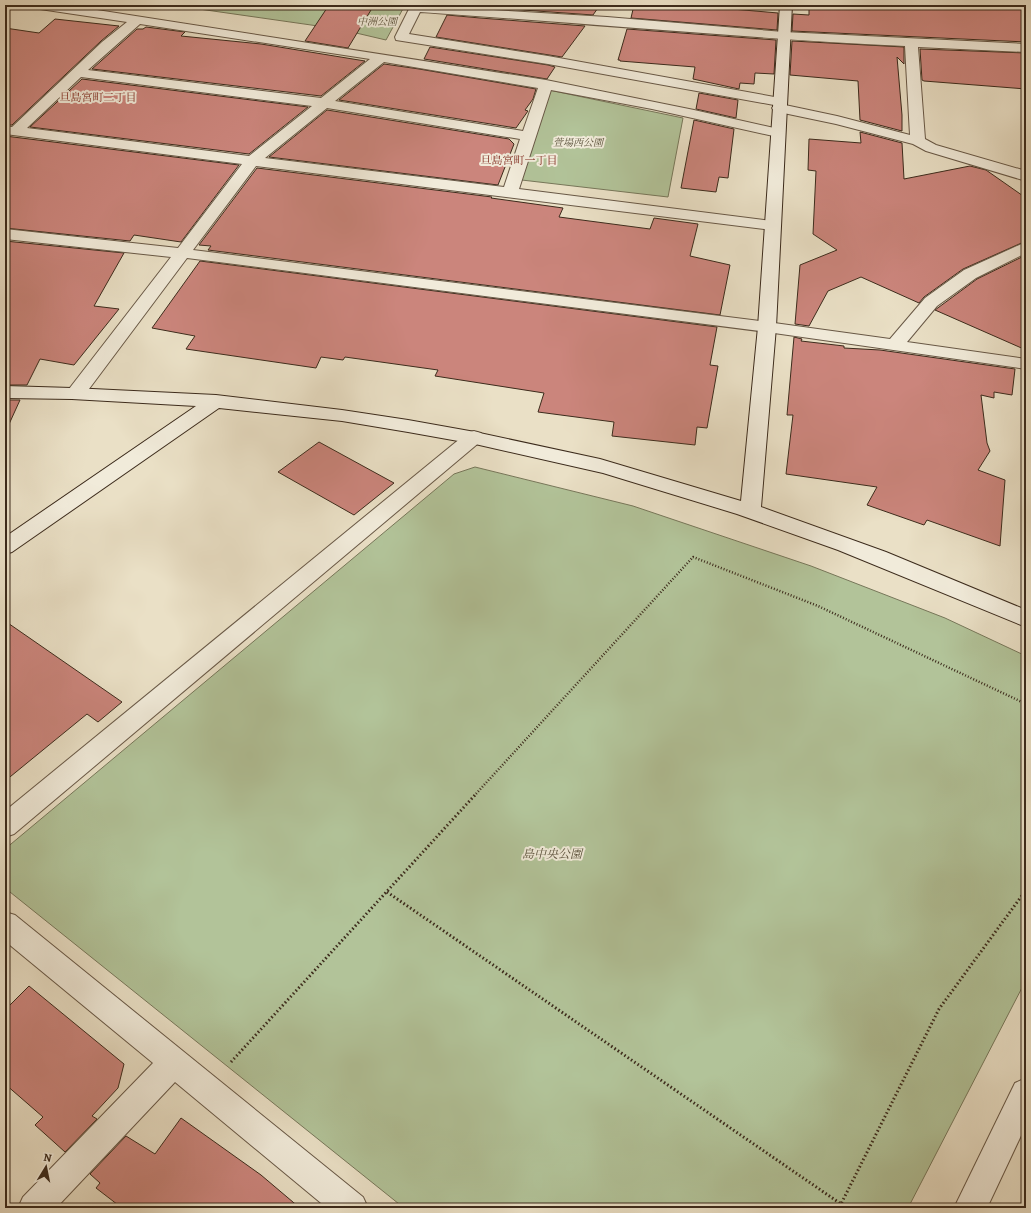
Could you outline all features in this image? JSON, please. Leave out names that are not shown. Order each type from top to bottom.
[{"type":"street","points":[[40,5],[381,57],[546,84],[714,118],[778,133]]},
{"type":"street","points":[[750,511],[767,327],[786,5]]},
{"type":"street","points":[[1026,48],[784,36],[416,6],[401,37],[571,63],[780,105],[918,141],[931,148],[1026,176]]},
{"type":"street","points":[[11,130],[137,20]]},
{"type":"street","points":[[912,42],[918,141]]},
{"type":"street","points":[[76,393],[252,161],[381,57]]},
{"type":"street","points":[[78,73],[324,103],[528,136]]},
{"type":"street","points":[[510,192],[546,84]]},
{"type":"street","points":[[11,130],[773,225]]},
{"type":"street","points":[[5,234],[182,253],[767,327],[895,344],[1026,364]]},
{"type":"street","points":[[895,344],[931,302],[970,274],[1026,247]]},
{"type":"street","points":[[5,392],[76,393],[216,401],[326,412],[474,436],[606,468],[750,511],[879,557],[1026,619]]},
{"type":"street","points":[[5,547],[216,401]]},
{"type":"street","points":[[5,826],[474,436]]},
{"type":"street","points":[[5,924],[352,1208]]},
{"type":"street","points":[[34,1208],[174,1062]]},
{"type":"street","points":[[971,1208],[1026,1093]]},
{"type":"path","points":[[207,1088],[693,557],[818,606],[1025,703],[1026,699]]},
{"type":"path","points":[[387,892],[841,1204],[939,1009],[1026,890]]},
{"type":"green space","name":"中洲公園","points":[[405,5],[386,40],[339,29],[178,6]]},
{"type":"green space","name":"萱場西公園","points":[[549,90],[683,118],[668,197],[513,179]]},
{"type":"green space","name":"島中央公園","points":[[475,467],[633,506],[811,566],[945,618],[1026,656],[1026,980],[908,1208],[404,1208],[5,888],[5,849],[454,474]]},
{"type":"building","points":[[329,5],[374,5],[348,48],[305,41]]},
{"type":"building","points":[[452,5],[600,5],[593,15]]},
{"type":"building","points":[[634,5],[686,5],[778,13],[777,30],[631,18]]},
{"type":"building","points":[[894,6],[949,9],[1026,8],[1026,42],[792,31],[793,14],[809,15],[809,9],[896,9]]},
{"type":"building","points":[[447,15],[585,26],[562,57],[436,37]]},
{"type":"building","points":[[55,19],[119,26],[101,41],[12,125],[5,125],[5,28],[39,33]]},
{"type":"building","points":[[146,27],[185,32],[181,36],[261,44],[365,61],[321,96],[92,69],[137,29],[143,29]]},
{"type":"building","points":[[627,29],[776,40],[774,74],[755,73],[754,84],[740,83],[739,89],[693,79],[695,67],[620,61],[618,60]]},
{"type":"building","points":[[792,41],[904,47],[904,64],[897,57],[902,131],[860,120],[858,81],[790,75]]},
{"type":"building","points":[[430,47],[555,67],[547,79],[424,59]]},
{"type":"building","points":[[920,49],[1026,53],[1026,89],[924,81],[922,80]]},
{"type":"building","points":[[384,64],[536,89],[533,99],[525,110],[528,111],[516,128],[339,100]]},
{"type":"building","points":[[82,79],[308,107],[249,154],[30,127]]},
{"type":"building","points":[[699,93],[738,100],[736,118],[696,109]]},
{"type":"building","points":[[327,110],[509,139],[514,144],[498,185],[269,157]]},
{"type":"building","points":[[694,120],[734,129],[728,178],[719,177],[716,192],[681,188]]},
{"type":"building","points":[[860,132],[902,143],[904,179],[970,166],[986,170],[1026,198],[1026,241],[963,269],[924,297],[919,303],[861,277],[828,291],[809,326],[795,324],[800,265],[837,250],[813,234],[816,171],[808,170],[809,139],[861,143]]},
{"type":"building","points":[[5,136],[239,165],[181,242],[134,235],[130,241],[5,228]]},
{"type":"building","points":[[257,168],[492,197],[491,198],[563,208],[559,217],[650,229],[654,218],[698,224],[690,256],[730,265],[720,315],[208,250],[211,246],[199,245]]},
{"type":"building","points":[[5,241],[124,253],[94,306],[119,309],[74,365],[40,359],[27,385],[5,385]]},
{"type":"building","points":[[1026,255],[1026,350],[935,310],[977,279]]},
{"type":"building","points":[[200,261],[717,327],[710,365],[718,366],[707,428],[697,427],[695,445],[612,436],[614,422],[538,412],[544,393],[435,376],[438,370],[345,357],[343,360],[321,357],[316,368],[186,349],[195,336],[152,328]]},
{"type":"building","points":[[794,337],[802,339],[801,341],[844,346],[844,348],[880,350],[1015,369],[1012,395],[994,392],[994,398],[981,395],[987,443],[990,451],[978,470],[1005,480],[1000,546],[927,520],[924,525],[867,505],[877,487],[786,474],[793,415],[787,415]]},
{"type":"building","points":[[5,400],[20,400],[5,433]]},
{"type":"building","points":[[319,442],[394,483],[354,515],[278,472]]},
{"type":"building","points":[[5,621],[122,702],[98,722],[87,714],[5,781]]},
{"type":"building","points":[[29,986],[124,1064],[118,1088],[92,1116],[97,1119],[65,1152],[35,1125],[43,1117],[5,1084],[5,1010]]},
{"type":"building","points":[[181,1118],[261,1175],[300,1208],[122,1208],[96,1188],[100,1183],[90,1174],[126,1136],[155,1154]]},
{"type":"district","name":"旦島宮町二丁目","points":[[98,97]]},
{"type":"district","name":"旦島宮町一丁目","points":[[519,160]]}]
